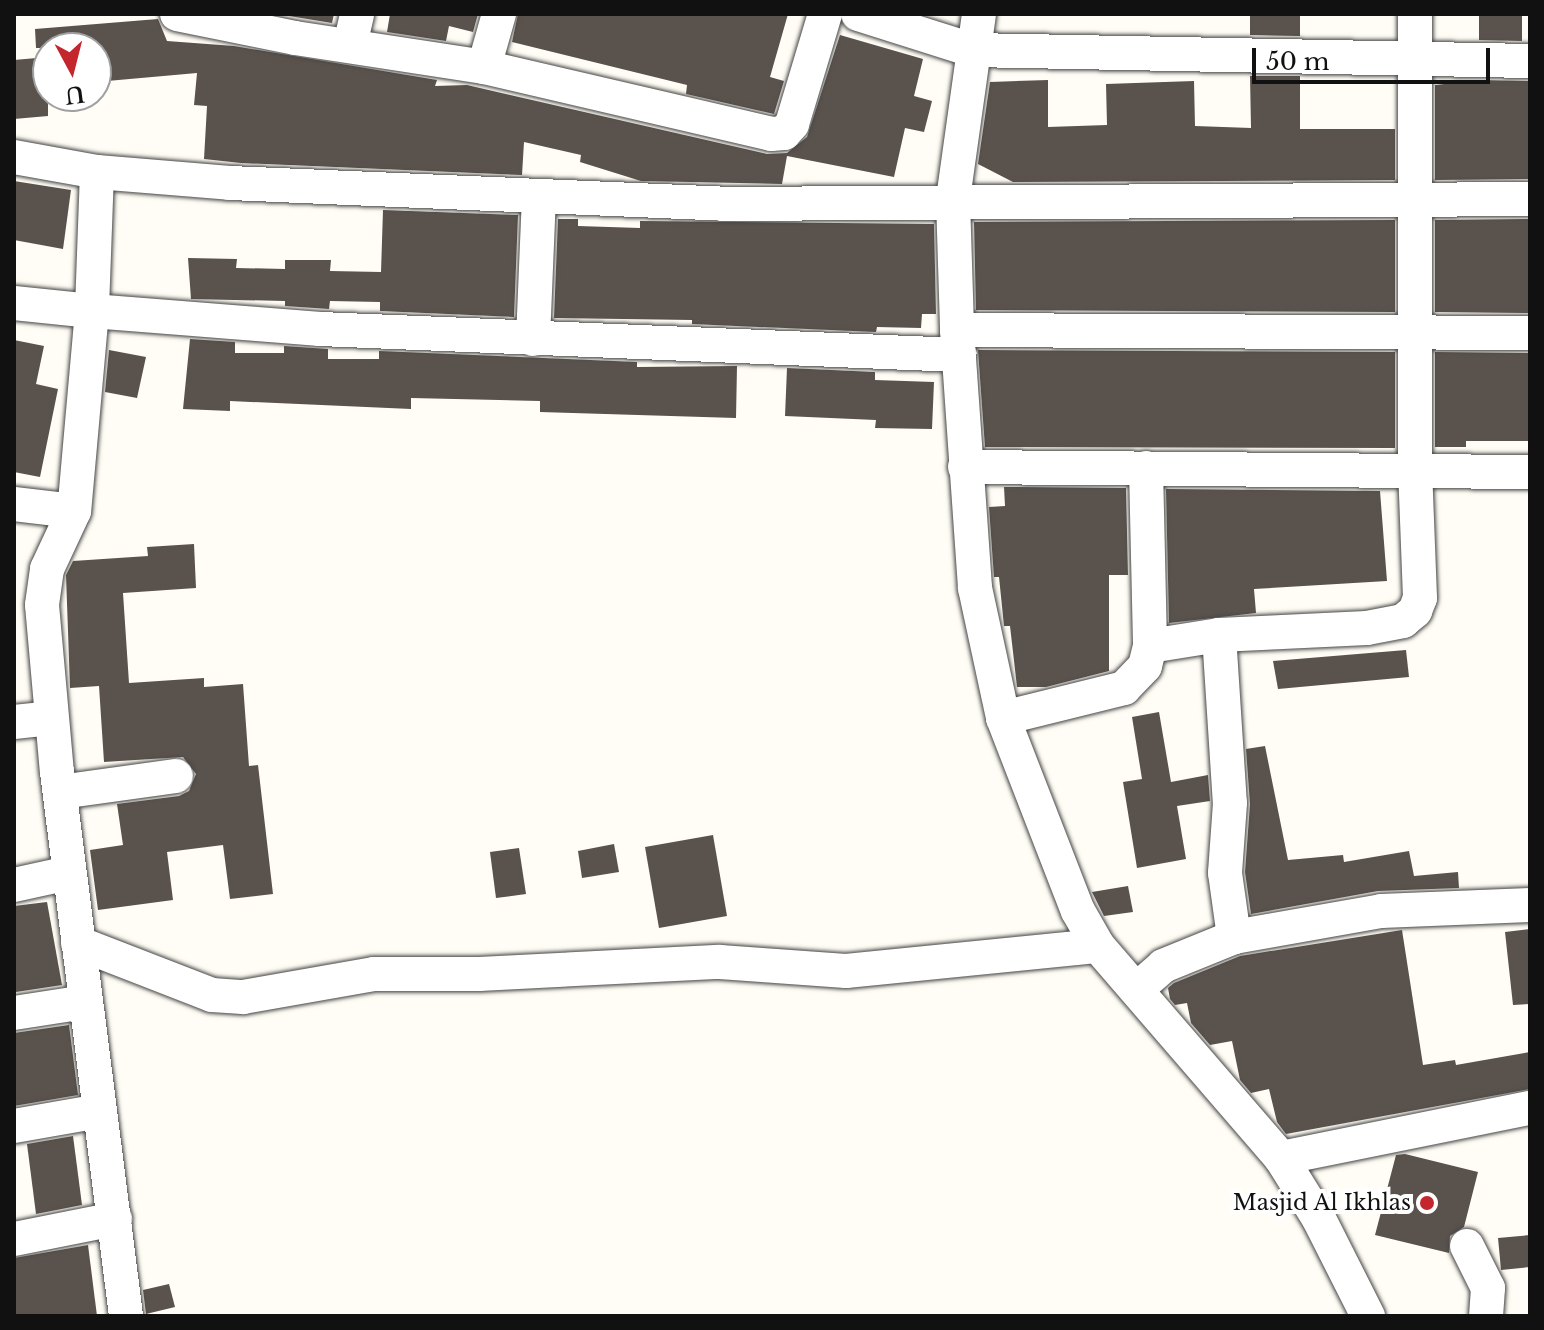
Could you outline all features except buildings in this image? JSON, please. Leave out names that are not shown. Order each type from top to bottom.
[{"type":"street","points":[[177,14],[354,30],[484,67],[747,130],[784,133],[797,111],[825,14]]},
{"type":"street","points":[[484,67],[499,14]]},
{"type":"street","points":[[858,14],[972,50],[1530,61]]},
{"type":"street","points":[[979,14],[953,200],[965,467],[975,588],[1003,718],[1078,911],[1098,946],[1281,1158],[1319,1219],[1368,1316]]},
{"type":"street","points":[[1150,646],[1219,635],[1322,632],[1403,621],[1420,598],[1415,469],[1415,14]]},
{"type":"street","points":[[14,157],[97,172],[539,198],[825,207],[953,200],[1530,199]]},
{"type":"street","points":[[97,172],[92,311],[74,511],[43,583],[51,718],[126,1316]]},
{"type":"street","points":[[533,339],[539,198]]},
{"type":"street","points":[[14,303],[92,311],[533,339],[958,343],[1414,332],[1530,333]]},
{"type":"street","points":[[965,467],[1530,472]]},
{"type":"street","points":[[1003,718],[1124,688],[1145,666],[1150,646],[1146,468]]},
{"type":"street","points":[[14,504],[74,511]]},
{"type":"street","points":[[1219,635],[1230,803],[1225,873],[1234,937]]},
{"type":"street","points":[[14,722],[51,718]]},
{"type":"street","points":[[60,792],[176,776]]},
{"type":"street","points":[[14,885],[69,873]]},
{"type":"street","points":[[1137,989],[1163,966],[1234,937],[1381,911],[1530,905]]},
{"type":"street","points":[[78,943],[212,995],[243,997],[374,974],[479,974],[720,962],[846,971],[1098,946]]},
{"type":"street","points":[[14,1013],[85,1002]]},
{"type":"street","points":[[1281,1158],[1530,1108]]},
{"type":"street","points":[[14,1126],[100,1111]]},
{"type":"street","points":[[14,1239],[115,1219]]},
{"type":"street","points":[[1467,1246],[1488,1288],[1486,1316]]},
{"type":"place","name":"Masjid Al Ikhlas","points":[[1427,1203]]}]
